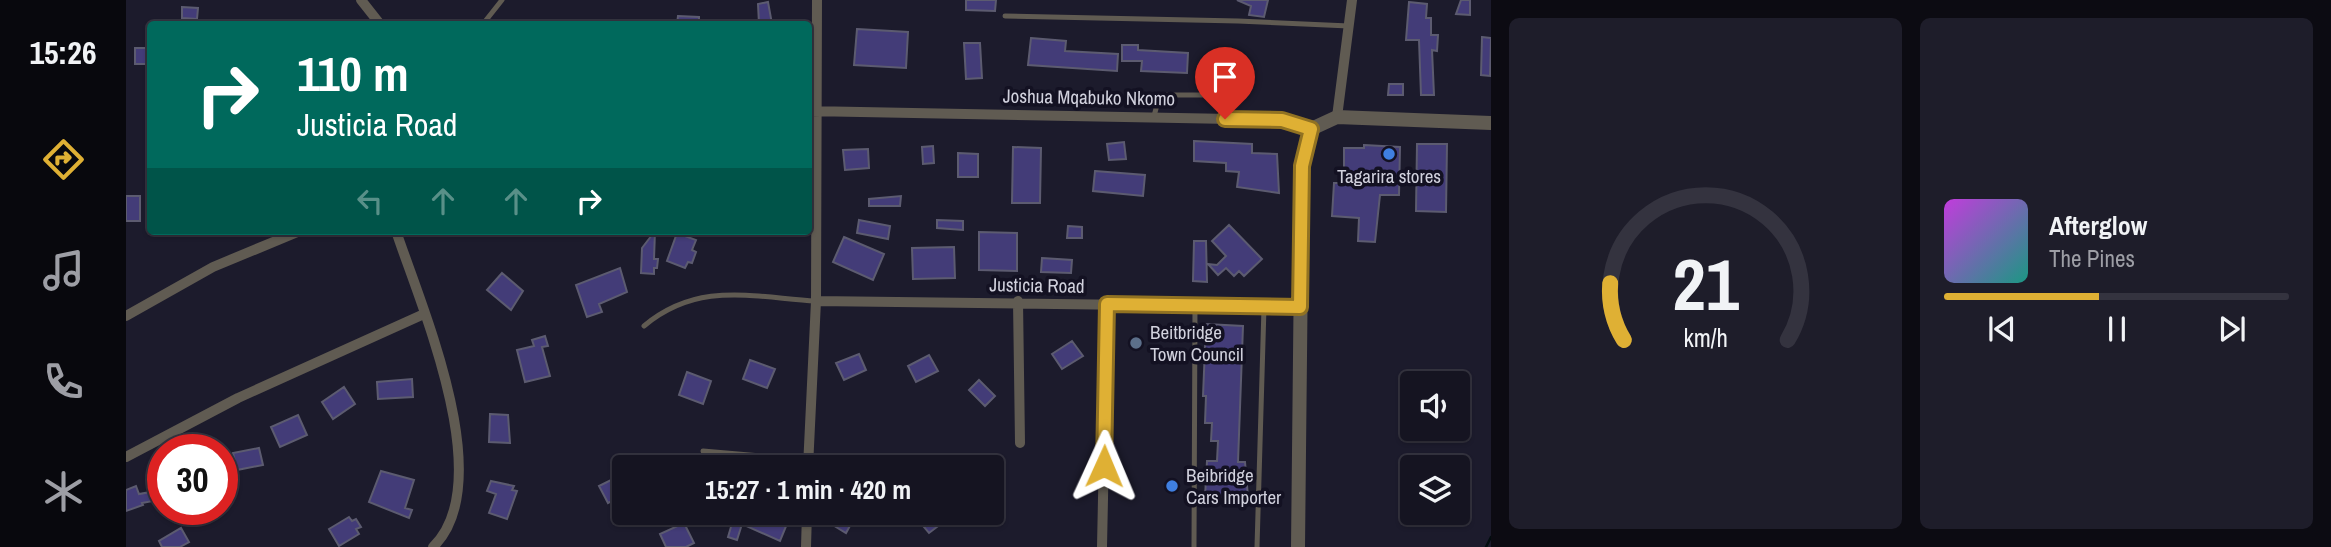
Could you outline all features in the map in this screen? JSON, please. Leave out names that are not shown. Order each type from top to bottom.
[{"type":"street","points":[[361,0],[378,21]]},
{"type":"street","points":[[808,455],[816,301],[812,111],[817,0]]},
{"type":"street","points":[[1337,117],[1352,0]]},
{"type":"street","name":"Joshua Mqabuko Nkomo","points":[[812,111],[1282,120],[1311,129]]},
{"type":"street","points":[[1298,547],[1302,166],[1311,129],[1337,117],[1491,123]]},
{"type":"street","points":[[126,316],[213,267],[290,235]]},
{"type":"street","points":[[397,235],[454,414],[461,464],[458,499],[452,520],[433,547]]},
{"type":"street","name":"Justicia Road","points":[[816,301],[1018,301],[1300,307]]},
{"type":"street","points":[[1018,301],[1020,443]]},
{"type":"street","points":[[1102,547],[1107,304]]},
{"type":"street","points":[[126,457],[238,398],[424,314]]},
{"type":"street","points":[[806,547],[807,525]]},
{"type":"lane","points":[[485,21],[502,0]]},
{"type":"lane","points":[[1005,16],[1349,26]]},
{"type":"lane","points":[[1153,117],[1157,106],[1167,95],[1209,95],[1224,109],[1225,119]]},
{"type":"lane","points":[[644,326],[665,309],[713,295],[816,301]]},
{"type":"lane","points":[[1194,547],[1195,305]]},
{"type":"lane","points":[[1257,547],[1264,307]]},
{"type":"lane","points":[[703,451],[735,455]]},
{"type":"building","points":[[966,0],[996,0],[995,11],[966,10]]},
{"type":"building","points":[[1237,0],[1268,0],[1264,17],[1249,15],[1251,6]]},
{"type":"building","points":[[1461,0],[1470,0],[1470,15],[1456,14]]},
{"type":"building","points":[[768,2],[771,21],[759,21],[758,4]]},
{"type":"building","points":[[1409,2],[1427,4],[1426,18],[1431,18],[1431,35],[1438,35],[1437,51],[1432,50],[1434,95],[1421,95],[1419,40],[1406,40]]},
{"type":"building","points":[[182,7],[198,8],[197,19],[182,18]]},
{"type":"building","points":[[678,16],[699,17],[699,21],[677,21]]},
{"type":"building","points":[[857,29],[908,32],[906,68],[854,65]]},
{"type":"building","points":[[1482,37],[1491,38],[1490,76],[1481,75]]},
{"type":"building","points":[[1031,38],[1066,41],[1065,51],[1118,54],[1117,71],[1028,65]]},
{"type":"building","points":[[964,43],[980,43],[982,78],[966,79]]},
{"type":"building","points":[[1122,45],[1138,45],[1138,50],[1188,53],[1187,73],[1141,71],[1142,61],[1122,61]]},
{"type":"building","points":[[135,48],[147,48],[147,64],[135,64]]},
{"type":"building","points":[[1389,84],[1403,84],[1403,95],[1388,95]]},
{"type":"building","points":[[1194,141],[1252,144],[1252,153],[1277,154],[1279,193],[1237,187],[1239,172],[1226,171],[1226,163],[1194,161]]},
{"type":"building","points":[[1124,142],[1126,159],[1109,160],[1107,144]]},
{"type":"building","points":[[1417,144],[1447,144],[1446,212],[1416,211]]},
{"type":"building","points":[[1364,145],[1400,147],[1399,195],[1380,195],[1375,242],[1358,241],[1359,218],[1332,216],[1334,183],[1344,183],[1344,148],[1364,148]]},
{"type":"building","points":[[933,146],[934,163],[923,164],[922,147]]},
{"type":"building","points":[[1013,147],[1041,148],[1040,203],[1012,203]]},
{"type":"building","points":[[868,149],[869,168],[845,170],[843,150]]},
{"type":"building","points":[[958,153],[978,154],[978,177],[958,177]]},
{"type":"building","points":[[1095,171],[1145,175],[1143,196],[1093,191]]},
{"type":"building","points":[[126,196],[140,196],[140,221],[126,221]]},
{"type":"building","points":[[901,196],[900,206],[869,206],[869,199]]},
{"type":"building","points":[[859,220],[890,226],[888,239],[857,233]]},
{"type":"building","points":[[937,220],[963,221],[963,230],[937,228]]},
{"type":"building","points":[[1229,225],[1262,259],[1244,276],[1239,271],[1234,276],[1226,268],[1218,275],[1208,264],[1217,265],[1226,256],[1212,241]]},
{"type":"building","points":[[1068,226],[1082,227],[1082,238],[1067,238]]},
{"type":"building","points":[[979,232],[1017,233],[1017,271],[979,270]]},
{"type":"building","points":[[655,235],[654,259],[658,259],[654,274],[641,273],[642,248]]},
{"type":"building","points":[[676,235],[696,240],[692,250],[696,252],[692,263],[688,262],[685,268],[667,261]]},
{"type":"building","points":[[844,237],[884,254],[873,280],[833,262]]},
{"type":"building","points":[[1194,241],[1206,241],[1207,282],[1193,281]]},
{"type":"building","points":[[954,247],[955,278],[913,279],[912,248]]},
{"type":"building","points":[[1042,258],[1072,260],[1071,273],[1041,272]]},
{"type":"building","points":[[620,268],[627,292],[599,304],[602,312],[587,317],[576,285]]},
{"type":"building","points":[[502,273],[523,291],[511,310],[487,290]]},
{"type":"building","points":[[1206,324],[1243,326],[1238,462],[1245,462],[1248,497],[1205,497],[1207,461],[1217,461],[1218,441],[1211,441],[1212,423],[1205,423],[1206,396],[1203,396]]},
{"type":"building","points":[[545,336],[548,346],[542,347],[550,376],[525,382],[517,350],[534,346],[532,340]]},
{"type":"building","points":[[1072,341],[1083,356],[1062,369],[1052,354]]},
{"type":"building","points":[[859,354],[866,370],[844,380],[836,363]]},
{"type":"building","points":[[929,355],[938,371],[916,382],[908,366]]},
{"type":"building","points":[[750,360],[775,369],[767,388],[743,379]]},
{"type":"building","points":[[687,372],[711,381],[703,404],[679,395]]},
{"type":"building","points":[[412,379],[413,397],[378,399],[377,382]]},
{"type":"building","points":[[979,380],[995,396],[985,406],[969,390]]},
{"type":"building","points":[[344,387],[355,404],[333,419],[322,402]]},
{"type":"building","points":[[490,414],[508,415],[510,443],[489,442]]},
{"type":"building","points":[[298,415],[307,435],[280,447],[271,427]]},
{"type":"building","points":[[259,448],[263,465],[238,470],[238,452]]},
{"type":"building","points":[[381,471],[414,480],[405,508],[412,510],[409,518],[369,502]]},
{"type":"building","points":[[612,480],[612,501],[608,503],[599,486]]},
{"type":"building","points":[[491,481],[514,486],[512,490],[517,491],[507,519],[489,513],[496,494],[487,491]]},
{"type":"building","points":[[136,486],[139,494],[147,493],[147,502],[126,511],[126,490]]},
{"type":"building","points":[[349,517],[352,521],[356,519],[361,527],[356,529],[359,534],[339,546],[329,529]]},
{"type":"building","points":[[685,525],[694,543],[686,547],[666,547],[660,534]]},
{"type":"building","points":[[732,525],[742,525],[737,540],[728,537]]},
{"type":"building","points":[[744,525],[787,525],[780,541]]},
{"type":"building","points":[[833,525],[850,525],[846,533]]},
{"type":"building","points":[[922,525],[939,525],[929,533]]},
{"type":"building","points":[[181,528],[189,542],[180,547],[162,547],[159,541]]},
{"type":"waterway","points":[[1486,547],[1491,537]]},
{"type":"place","name":"Tagarira stores","points":[[1389,154]]},
{"type":"place","name":"Beitbridge Town Council","points":[[1136,343]]},
{"type":"place","name":"Beibridge Cars Importer","points":[[1172,486]]},
{"type":"route","points":[[1104,466],[1107,304],[1300,307],[1302,166],[1311,129],[1282,120],[1225,119]]}]
